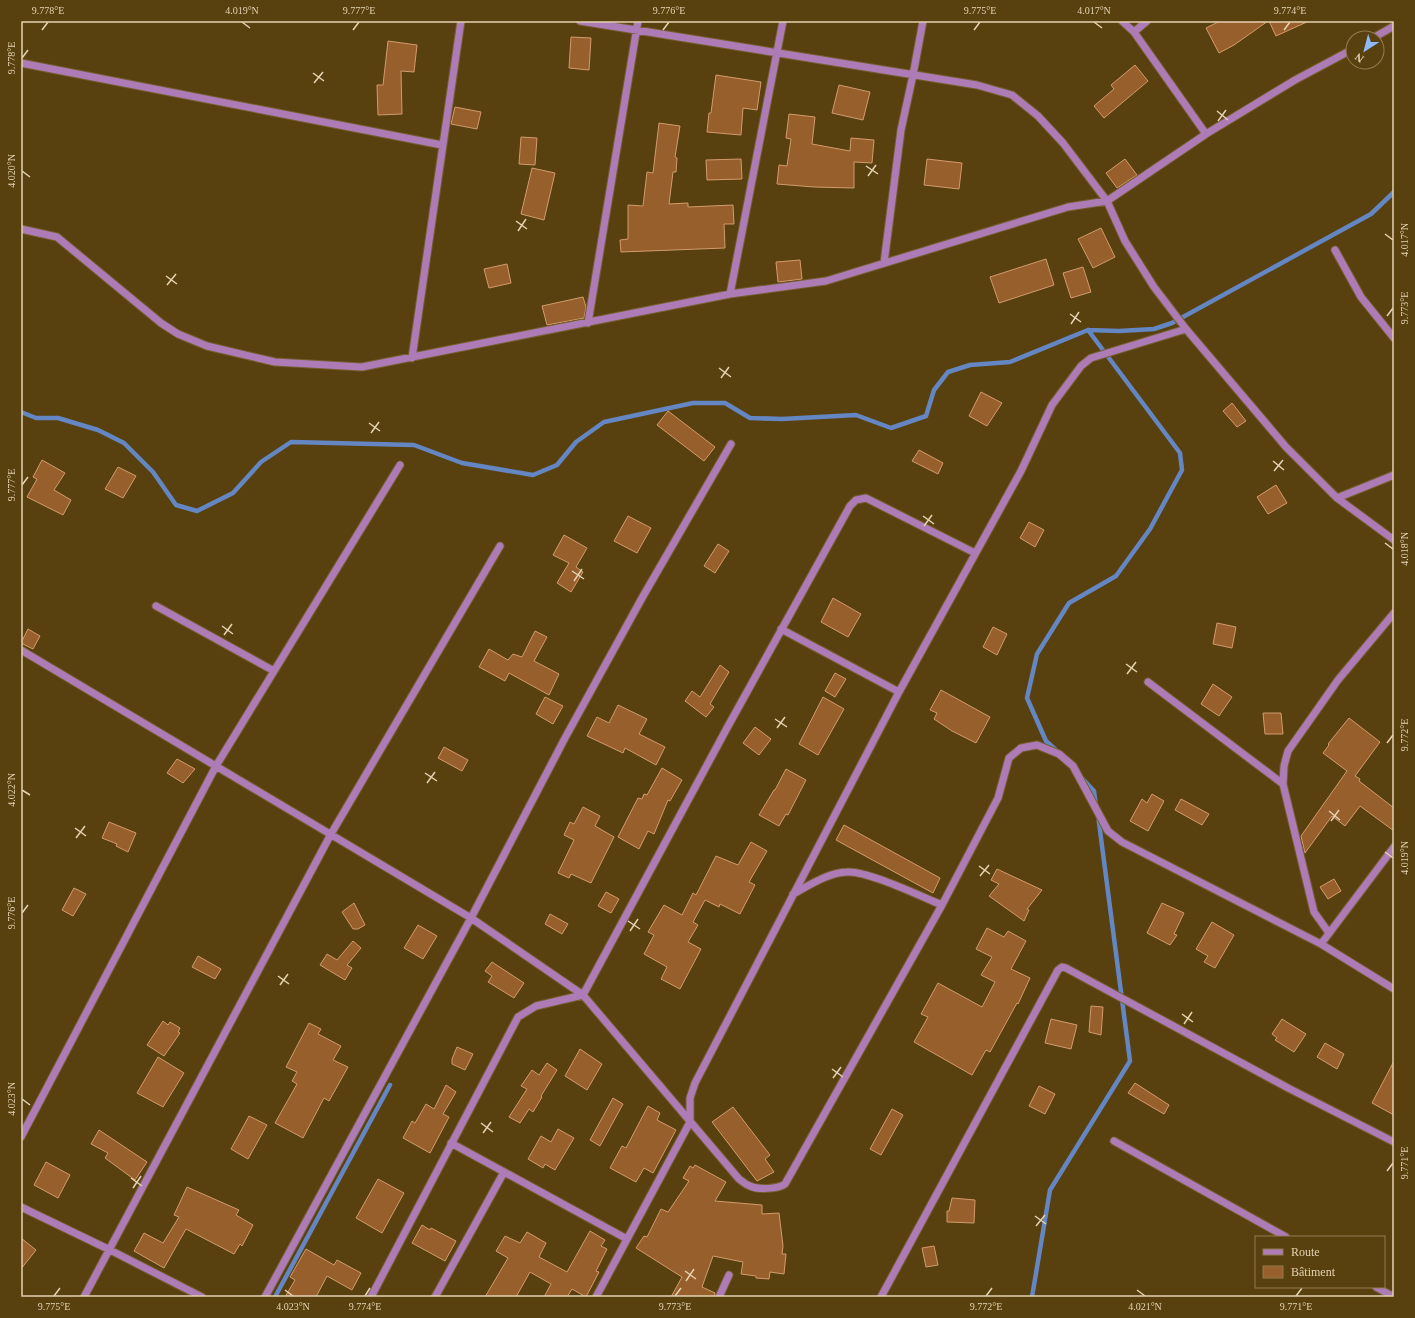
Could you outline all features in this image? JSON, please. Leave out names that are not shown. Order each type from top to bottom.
[{"type":"street","points":[[412,358],[460,21]]},
{"type":"street","points":[[580,21],[977,85],[1012,95],[1038,116],[1063,143],[1107,201],[1125,241],[1154,288],[1286,447],[1337,498],[1394,540]]},
{"type":"street","points":[[588,323],[638,21]]},
{"type":"street","points":[[730,294],[783,21]]},
{"type":"street","points":[[884,263],[901,130],[923,21]]},
{"type":"street","points":[[1122,21],[1134,32],[1206,134]]},
{"type":"street","points":[[1134,32],[1147,21]]},
{"type":"street","points":[[1385,31],[1394,26]]},
{"type":"street","points":[[21,229],[57,237],[161,323],[178,334],[207,346],[276,362],[341,367],[362,367],[730,294],[826,281],[1068,207],[1107,201],[1206,134],[1295,80],[1345,53]]},
{"type":"street","points":[[21,64],[442,145]]},
{"type":"street","points":[[1335,250],[1361,297],[1394,338]]},
{"type":"street","points":[[596,1297],[690,1122],[690,1098],[695,1083],[898,692],[1021,472],[1052,406],[1081,366],[1091,358],[1186,328]]},
{"type":"street","points":[[265,1297],[471,918],[565,738],[642,598],[731,444]]},
{"type":"street","points":[[21,1137],[216,766],[400,465]]},
{"type":"street","points":[[1337,498],[1394,475]]},
{"type":"street","points":[[371,1297],[518,1017],[536,1006],[582,995],[850,506],[856,500],[866,498],[975,553]]},
{"type":"street","points":[[84,1297],[331,834],[500,546]]},
{"type":"street","points":[[156,606],[274,671]]},
{"type":"street","points":[[1329,933],[1314,912],[1283,784],[1284,766],[1288,751],[1338,680],[1394,612]]},
{"type":"street","points":[[781,630],[898,692]]},
{"type":"street","points":[[21,650],[471,918],[582,995],[690,1122],[739,1178],[748,1186],[757,1188],[780,1186],[785,1184],[942,905],[998,798],[1008,758],[1021,748],[1037,745],[1059,754],[1073,766],[1108,831],[1114,837],[1321,944],[1394,989]]},
{"type":"street","points":[[1148,682],[1283,784]]},
{"type":"street","points":[[1321,944],[1394,847]]},
{"type":"street","points":[[793,894],[823,878],[847,872],[863,874],[942,905]]},
{"type":"street","points":[[881,1297],[1058,970],[1062,967],[1262,1074],[1394,1142]]},
{"type":"street","points":[[1114,1141],[1284,1236]]},
{"type":"street","points":[[451,1143],[627,1239]]},
{"type":"street","points":[[435,1297],[504,1172]]},
{"type":"street","points":[[21,1207],[202,1297]]},
{"type":"street","points":[[719,1297],[729,1275]]},
{"type":"street","points":[[1378,1288],[1394,1297]]},
{"type":"building","points":[[1220,21],[1268,21],[1234,45],[1219,53],[1206,28]]},
{"type":"building","points":[[1269,21],[1309,21],[1276,36]]},
{"type":"building","points":[[571,37],[591,38],[589,70],[569,68]]},
{"type":"building","points":[[388,41],[417,45],[414,72],[401,71],[402,114],[378,115],[377,85],[383,85]]},
{"type":"building","points":[[1135,65],[1148,81],[1104,118],[1094,106],[1114,89],[1111,85]]},
{"type":"building","points":[[716,75],[761,82],[757,110],[743,108],[741,135],[707,132]]},
{"type":"building","points":[[839,85],[870,92],[863,120],[832,113]]},
{"type":"building","points":[[455,107],[481,112],[477,129],[451,124]]},
{"type":"building","points":[[789,114],[815,117],[812,144],[850,151],[851,138],[874,140],[872,163],[854,162],[854,188],[777,184],[779,165],[787,166],[791,139],[786,138]]},
{"type":"building","points":[[659,123],[680,126],[675,157],[677,158],[676,172],[673,172],[669,204],[688,203],[688,207],[733,205],[734,224],[724,224],[725,248],[621,252],[620,240],[628,239],[628,205],[643,206],[647,172],[653,173]]},
{"type":"building","points":[[521,137],[537,138],[535,165],[519,164]]},
{"type":"building","points":[[741,159],[742,179],[707,180],[706,160]]},
{"type":"building","points":[[927,159],[962,163],[959,189],[924,185]]},
{"type":"building","points":[[1125,159],[1137,175],[1117,188],[1106,173]]},
{"type":"building","points":[[532,168],[555,173],[544,220],[521,214]]},
{"type":"building","points":[[1101,228],[1115,257],[1093,268],[1078,239]]},
{"type":"building","points":[[1046,259],[1054,285],[999,303],[990,277]]},
{"type":"building","points":[[800,260],[802,279],[778,282],[776,262]]},
{"type":"building","points":[[507,264],[511,283],[489,288],[484,269]]},
{"type":"building","points":[[1083,267],[1091,292],[1071,298],[1063,273]]},
{"type":"building","points":[[583,297],[586,307],[584,318],[547,325],[542,306]]},
{"type":"building","points":[[981,392],[1002,403],[987,426],[969,416]]},
{"type":"building","points":[[1232,403],[1246,421],[1237,427],[1223,411]]},
{"type":"building","points":[[668,411],[715,447],[704,461],[657,425]]},
{"type":"building","points":[[919,450],[943,463],[938,474],[912,461]]},
{"type":"building","points":[[42,460],[65,473],[54,490],[71,500],[63,515],[27,497],[37,479],[33,477]]},
{"type":"building","points":[[118,467],[136,476],[123,498],[105,489]]},
{"type":"building","points":[[1276,485],[1287,503],[1268,514],[1257,497]]},
{"type":"building","points":[[628,516],[651,528],[637,553],[614,541]]},
{"type":"building","points":[[1029,522],[1044,530],[1035,547],[1020,538]]},
{"type":"building","points":[[564,535],[587,548],[576,567],[583,572],[571,592],[557,583],[569,563],[553,555]]},
{"type":"building","points":[[718,544],[729,551],[715,573],[704,566]]},
{"type":"building","points":[[833,598],[861,614],[848,637],[821,622]]},
{"type":"building","points":[[1217,623],[1236,627],[1232,648],[1213,644]]},
{"type":"building","points":[[993,627],[1007,634],[997,655],[983,647]]},
{"type":"building","points":[[28,629],[40,636],[33,649],[21,643]]},
{"type":"building","points":[[535,631],[547,637],[534,661],[559,674],[549,695],[509,673],[505,681],[479,667],[489,649],[508,660],[513,654],[522,657]]},
{"type":"building","points":[[720,665],[729,672],[710,704],[714,707],[706,717],[685,701],[692,691],[700,697]]},
{"type":"building","points":[[835,673],[846,679],[835,697],[825,691]]},
{"type":"building","points":[[1213,684],[1232,697],[1219,716],[1201,704]]},
{"type":"building","points":[[941,690],[990,717],[976,743],[952,731],[934,719],[937,713],[930,710]]},
{"type":"building","points":[[545,697],[563,706],[553,724],[536,714]]},
{"type":"building","points":[[823,697],[844,709],[818,755],[799,744]]},
{"type":"building","points":[[618,705],[647,719],[639,734],[665,747],[656,765],[625,748],[623,753],[587,736],[597,717],[609,723]]},
{"type":"building","points":[[1263,713],[1281,713],[1283,734],[1265,734]]},
{"type":"building","points":[[1349,718],[1380,742],[1355,776],[1360,779],[1359,781],[1394,808],[1394,831],[1360,806],[1345,826],[1332,816],[1305,853],[1301,836],[1347,771],[1323,753],[1329,745],[1328,744]]},
{"type":"building","points":[[755,727],[771,739],[759,755],[743,743]]},
{"type":"building","points":[[444,747],[468,760],[462,771],[438,758]]},
{"type":"building","points":[[177,759],[195,769],[183,783],[167,773]]},
{"type":"building","points":[[662,768],[682,780],[670,801],[668,800],[654,834],[648,831],[639,849],[618,837],[638,798],[642,799],[644,794],[647,795]]},
{"type":"building","points":[[786,769],[806,780],[788,815],[786,814],[779,826],[759,815]]},
{"type":"building","points":[[1152,794],[1164,801],[1148,831],[1130,821],[1142,799],[1147,803]]},
{"type":"building","points":[[1181,799],[1209,814],[1202,825],[1175,810]]},
{"type":"building","points":[[583,807],[600,816],[595,826],[614,837],[591,883],[571,874],[569,878],[558,873],[574,840],[564,835],[570,822],[574,824]]},
{"type":"building","points":[[109,822],[136,833],[128,852],[116,846],[117,844],[102,838]]},
{"type":"building","points":[[844,825],[940,878],[933,893],[836,840]]},
{"type":"building","points":[[751,842],[767,851],[749,882],[755,885],[740,914],[720,904],[719,907],[705,900],[693,922],[698,925],[688,942],[701,949],[680,989],[661,979],[667,967],[644,954],[654,935],[648,932],[664,905],[682,915],[693,893],[696,895],[716,856],[738,865]]},
{"type":"building","points":[[997,869],[1042,890],[1027,909],[1029,910],[1024,921],[989,896],[999,884],[991,880]]},
{"type":"building","points":[[1334,879],[1341,891],[1328,899],[1320,887]]},
{"type":"building","points":[[74,888],[86,894],[73,916],[62,910]]},
{"type":"building","points":[[606,892],[619,899],[611,913],[598,906]]},
{"type":"building","points":[[354,903],[365,925],[358,929],[353,929],[342,912]]},
{"type":"building","points":[[1162,903],[1184,913],[1174,934],[1177,935],[1170,945],[1147,933]]},
{"type":"building","points":[[550,914],[568,924],[562,934],[545,924]]},
{"type":"building","points":[[1212,922],[1234,935],[1215,968],[1204,962],[1208,956],[1196,949]]},
{"type":"building","points":[[418,925],[437,936],[423,959],[404,948]]},
{"type":"building","points":[[987,928],[1004,937],[1008,931],[1026,941],[1011,969],[1030,978],[1018,1004],[1017,1003],[990,1052],[986,1050],[972,1075],[914,1042],[928,1017],[921,1014],[938,983],[982,1007],[995,982],[981,975],[992,957],[976,949]]},
{"type":"building","points":[[353,941],[361,948],[347,965],[352,968],[345,980],[320,965],[327,954],[337,960]]},
{"type":"building","points":[[198,956],[221,969],[215,979],[192,967]]},
{"type":"building","points":[[492,962],[524,983],[514,998],[488,982],[492,976],[485,971]]},
{"type":"building","points":[[1091,1006],[1103,1007],[1101,1035],[1089,1032]]},
{"type":"building","points":[[1051,1019],[1077,1025],[1071,1049],[1045,1043]]},
{"type":"building","points":[[1282,1019],[1306,1034],[1294,1052],[1275,1040],[1277,1038],[1272,1034]]},
{"type":"building","points":[[163,1021],[168,1025],[170,1022],[180,1028],[178,1032],[180,1033],[164,1056],[147,1045]]},
{"type":"building","points":[[309,1023],[321,1029],[318,1034],[341,1046],[333,1060],[348,1067],[329,1101],[324,1098],[303,1138],[275,1123],[297,1084],[292,1081],[297,1072],[286,1067]]},
{"type":"building","points":[[1325,1043],[1344,1054],[1337,1069],[1317,1057]]},
{"type":"building","points":[[457,1047],[473,1054],[465,1070],[452,1064],[452,1059]]},
{"type":"building","points":[[580,1049],[602,1064],[587,1090],[565,1076]]},
{"type":"building","points":[[158,1057],[184,1073],[163,1107],[137,1093]]},
{"type":"building","points":[[1394,1061],[1394,1115],[1372,1103]]},
{"type":"building","points":[[547,1063],[557,1070],[533,1112],[529,1109],[520,1123],[509,1117],[527,1089],[521,1086],[532,1070],[539,1075]]},
{"type":"building","points":[[1135,1083],[1169,1105],[1164,1114],[1128,1093]]},
{"type":"building","points":[[446,1085],[456,1092],[443,1114],[449,1117],[430,1153],[403,1138],[412,1121],[415,1123],[426,1104],[434,1109]]},
{"type":"building","points":[[1039,1086],[1055,1094],[1045,1114],[1029,1106]]},
{"type":"building","points":[[613,1098],[623,1104],[600,1146],[590,1140]]},
{"type":"building","points":[[648,1106],[660,1113],[657,1120],[676,1130],[653,1173],[644,1168],[636,1182],[610,1168],[622,1146],[626,1148]]},
{"type":"building","points":[[733,1107],[770,1155],[765,1159],[774,1172],[757,1181],[712,1122]]},
{"type":"building","points":[[892,1109],[903,1115],[881,1155],[870,1149]]},
{"type":"building","points":[[249,1116],[267,1125],[248,1159],[231,1149]]},
{"type":"building","points":[[558,1129],[574,1138],[555,1170],[545,1164],[543,1168],[528,1159],[541,1136],[551,1142]]},
{"type":"building","points":[[99,1130],[147,1162],[135,1180],[105,1158],[108,1153],[91,1144]]},
{"type":"building","points":[[46,1162],[70,1175],[58,1198],[34,1185]]},
{"type":"building","points":[[695,1165],[726,1182],[715,1201],[762,1205],[762,1214],[779,1213],[783,1246],[782,1254],[786,1254],[784,1274],[770,1272],[769,1279],[756,1278],[756,1276],[741,1274],[743,1262],[713,1256],[702,1287],[715,1293],[714,1297],[671,1297],[682,1277],[636,1248],[644,1236],[647,1237],[661,1209],[668,1212],[689,1181],[683,1178],[690,1166],[693,1168]]},
{"type":"building","points":[[378,1179],[404,1193],[382,1233],[356,1218]]},
{"type":"building","points":[[187,1187],[239,1210],[236,1215],[253,1225],[242,1246],[240,1244],[234,1254],[186,1229],[164,1268],[134,1251],[144,1233],[163,1243],[179,1217],[174,1215]]},
{"type":"building","points":[[952,1198],[975,1200],[974,1223],[947,1222],[947,1211],[949,1211]]},
{"type":"building","points":[[422,1225],[456,1241],[445,1261],[412,1243]]},
{"type":"building","points":[[590,1231],[605,1240],[601,1246],[607,1249],[596,1271],[599,1272],[586,1297],[572,1289],[567,1297],[544,1297],[551,1284],[530,1272],[516,1297],[485,1297],[508,1258],[496,1251],[505,1236],[520,1243],[527,1232],[546,1243],[539,1257],[567,1272]]},
{"type":"building","points":[[21,1238],[36,1250],[21,1269]]},
{"type":"building","points":[[934,1246],[938,1265],[926,1267],[922,1248]]},
{"type":"building","points":[[306,1249],[334,1265],[337,1260],[361,1273],[352,1290],[327,1276],[316,1297],[285,1297],[295,1280],[290,1277]]},
{"type":"waterway","points":[[21,412],[36,418],[58,418],[98,430],[124,443],[153,472],[176,505],[197,511],[233,493],[261,462],[291,442],[414,445],[462,463],[533,475],[557,465],[576,442],[604,422],[693,403],[725,403],[750,418],[782,419],[856,415],[891,428],[926,416],[934,390],[948,372],[970,365],[1010,362],[1088,330],[1119,331],[1154,329],[1172,323],[1371,214],[1394,192]]},
{"type":"waterway","points":[[1057,751],[1046,741],[1027,698],[1037,654],[1069,603],[1116,576],[1150,529],[1182,470],[1180,453],[1088,330]]},
{"type":"waterway","points":[[1081,777],[1094,791],[1096,806]]},
{"type":"waterway","points":[[1032,1297],[1050,1190],[1130,1061],[1098,815]]},
{"type":"waterway","points":[[275,1297],[390,1085]]}]
